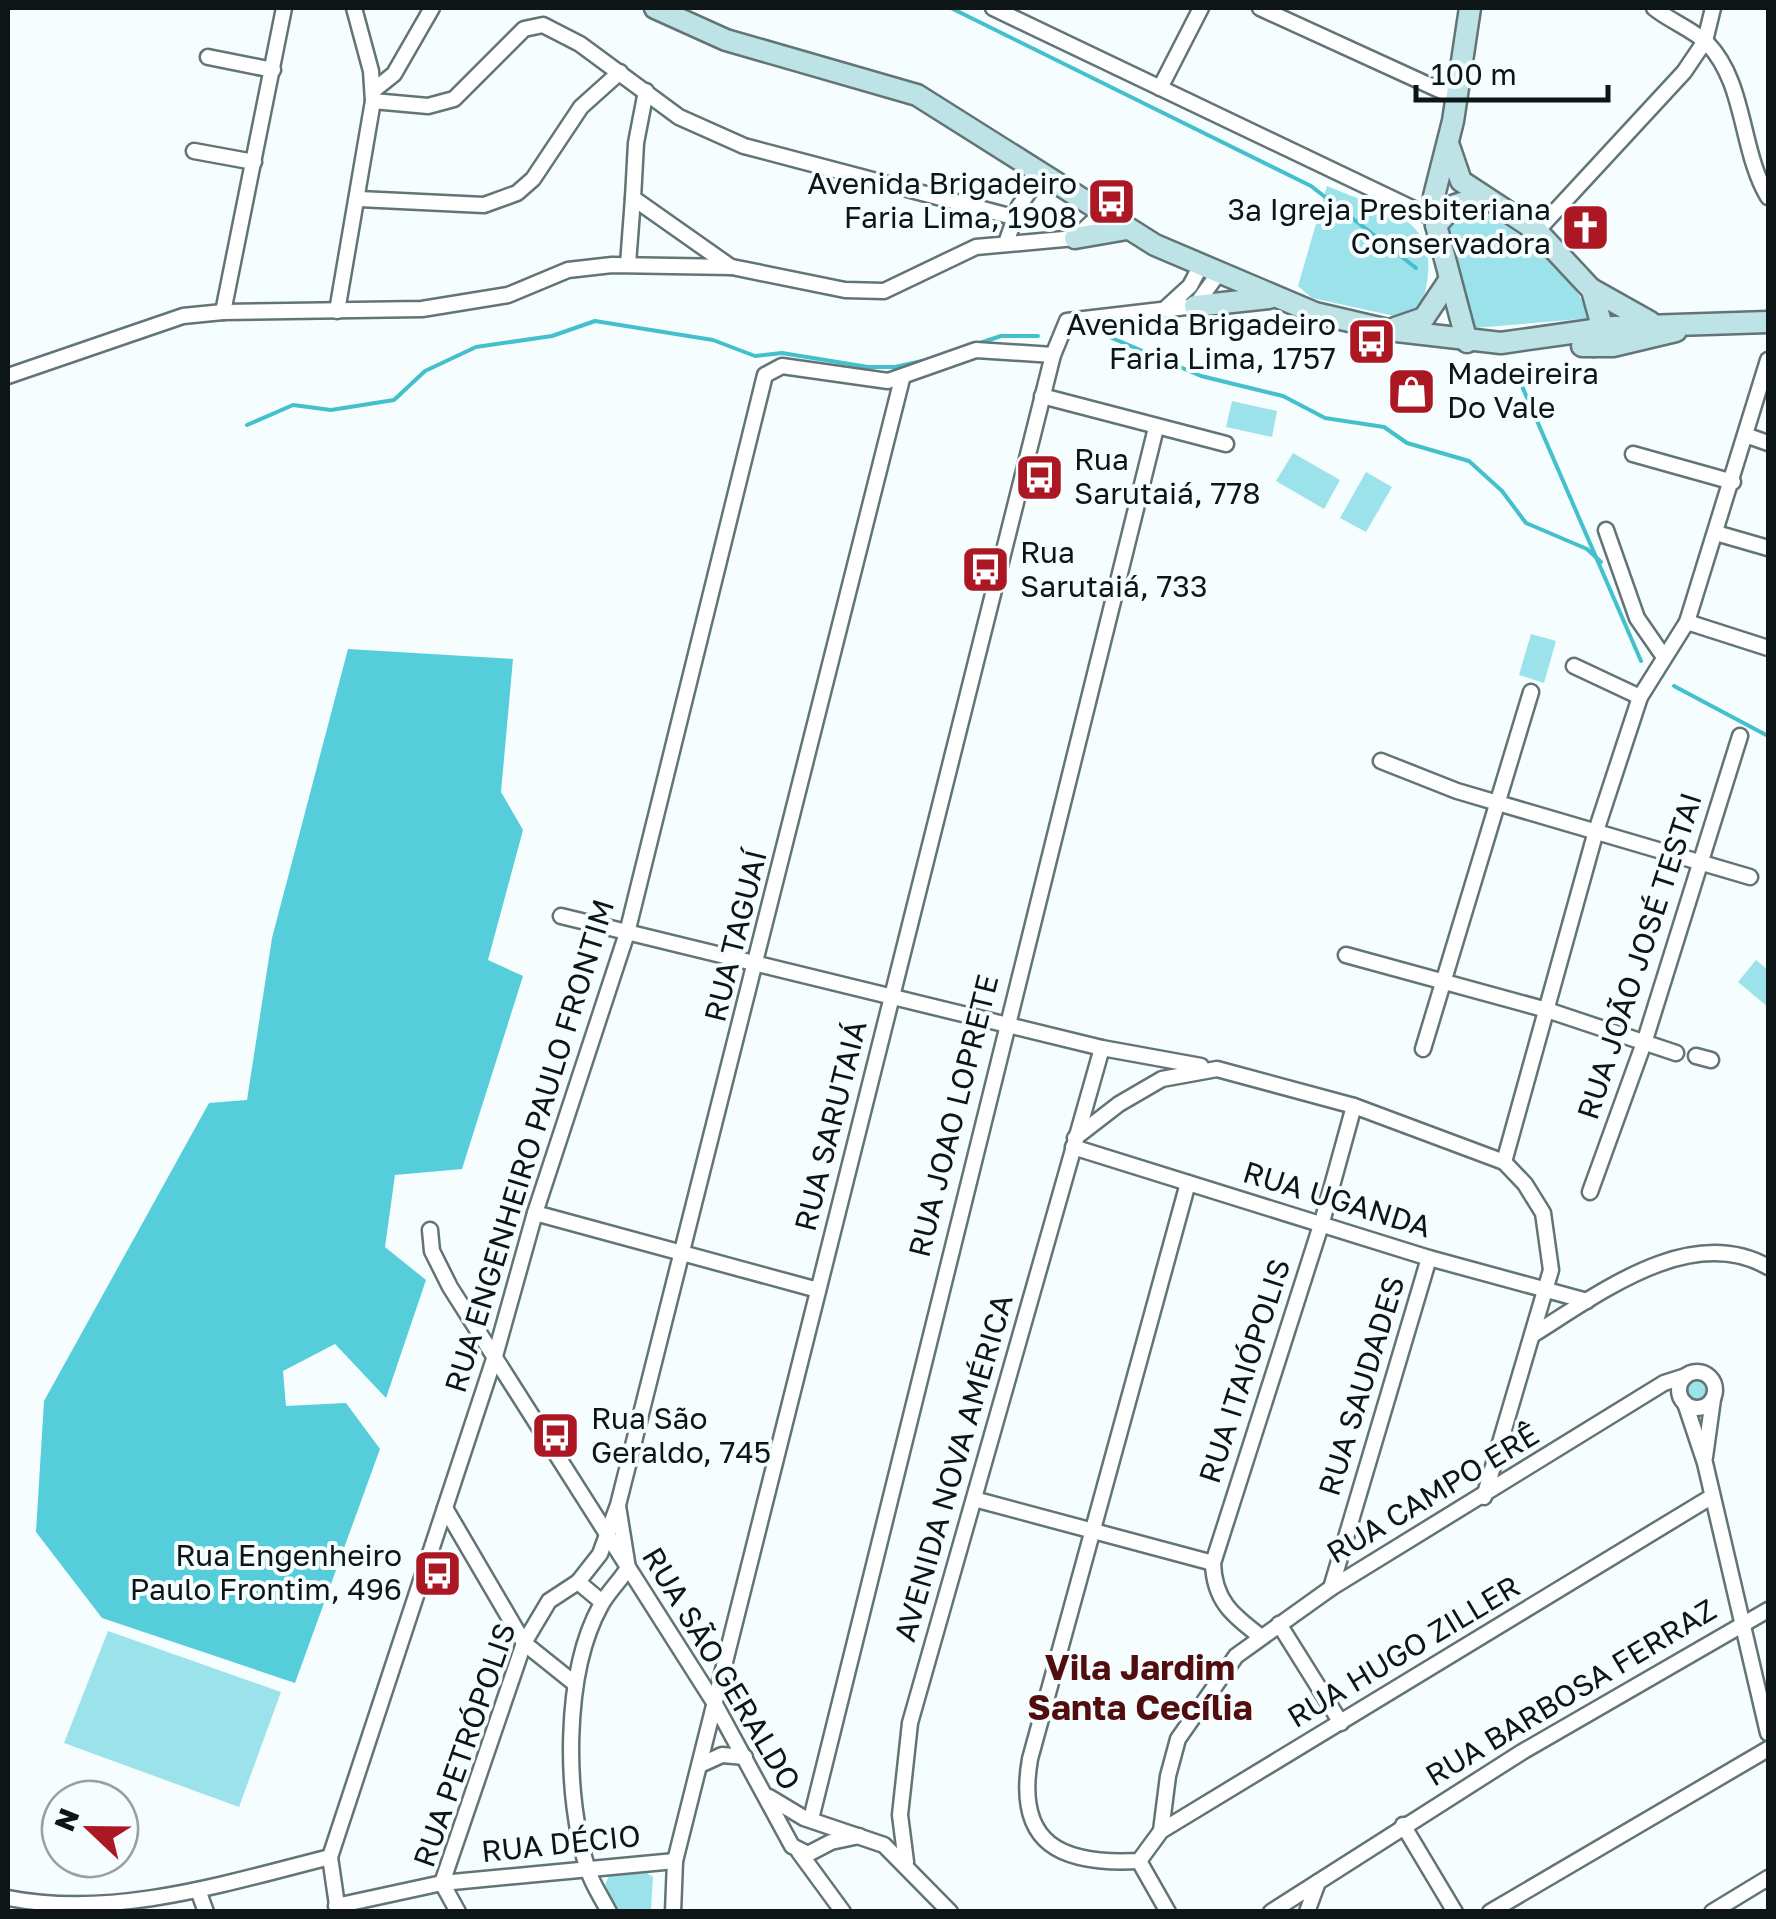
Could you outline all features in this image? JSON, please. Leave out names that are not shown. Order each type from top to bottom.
[{"type":"main road","points":[[655,8],[726,40],[917,96],[1127,229],[1271,298],[1388,330],[1468,342],[1651,339],[1692,326]]},
{"type":"main road","points":[[1468,342],[1436,222],[1435,183],[1448,144],[1470,8]]},
{"type":"main road","points":[[1448,144],[1454,171],[1482,198],[1537,231],[1592,290],[1634,316],[1662,325]]},
{"type":"main road","points":[[1436,222],[1456,204],[1482,198]]},
{"type":"main road","points":[[1075,238],[1127,229]]},
{"type":"main road","points":[[1388,330],[1424,318],[1450,279]]},
{"type":"main road","points":[[1592,290],[1600,308],[1597,338]]},
{"type":"main road","points":[[1195,306],[1271,298]]},
{"type":"main road","points":[[1597,338],[1662,325],[1768,322]]},
{"type":"street","points":[[223,312],[284,8]]},
{"type":"street","points":[[337,312],[374,96],[354,8]]},
{"type":"street","points":[[374,96],[394,74],[432,8]]},
{"type":"street","points":[[993,8],[1436,222]]},
{"type":"street","points":[[1160,88],[1201,8]]},
{"type":"street","points":[[1260,8],[1456,98]]},
{"type":"street","points":[[1654,8],[1705,41],[1728,78],[1755,175],[1768,197]]},
{"type":"street","points":[[1537,231],[1684,72],[1705,41],[1713,8]]},
{"type":"street","points":[[374,96],[428,106],[454,100],[533,26],[559,30],[679,117],[744,146],[1013,217]]},
{"type":"street","points":[[208,57],[272,70]]},
{"type":"street","points":[[359,199],[484,205],[517,193],[533,179],[581,107],[620,72]]},
{"type":"street","points":[[628,264],[640,104],[646,92]]},
{"type":"street","points":[[194,151],[254,162]]},
{"type":"street","points":[[1006,243],[1013,217],[1042,174]]},
{"type":"street","points":[[633,198],[732,267]]},
{"type":"street","points":[[8,376],[157,322],[223,312],[422,310],[508,295],[568,270],[628,264],[732,267],[874,292],[894,288],[961,252],[1006,243],[1075,238],[1102,213]]},
{"type":"street","points":[[902,379],[976,350],[1052,354],[1067,322],[1195,306],[1209,271]]},
{"type":"street","points":[[1167,307],[1209,271]]},
{"type":"street","name":"RUA SARUTAIÁ","points":[[673,1912],[675,1861],[1052,354]]},
{"type":"street","points":[[1504,1162],[1596,831],[1640,697],[1688,622],[1748,436],[1768,360]]},
{"type":"street","name":"RUA ENGENHEIRO PAULO FRONTIM","points":[[337,1909],[330,1857],[495,1356],[535,1213],[627,933],[762,387],[770,370],[782,366],[872,380],[902,379]]},
{"type":"street","name":"RUA TAGUAÍ","points":[[604,1531],[618,1505],[684,1252],[902,379]]},
{"type":"street","points":[[1042,396],[1226,444]]},
{"type":"street","name":"RUA JOAO LOPRETE","points":[[811,1820],[1005,1024],[1156,428]]},
{"type":"street","points":[[1748,436],[1768,443]]},
{"type":"street","points":[[1633,454],[1733,482]]},
{"type":"street","points":[[1606,530],[1637,618],[1664,658]]},
{"type":"street","points":[[1716,532],[1768,548]]},
{"type":"street","points":[[1688,622],[1768,648]]},
{"type":"street","points":[[1574,666],[1640,697]]},
{"type":"street","points":[[1423,1049],[1531,692]]},
{"type":"street","name":"RUA JOÃO JOSÉ TESTAI","points":[[1590,1192],[1645,1040],[1740,736]]},
{"type":"street","points":[[1381,761],[1498,804],[1750,877]]},
{"type":"street","points":[[561,916],[1102,1048],[1217,1069],[1354,1106],[1504,1162],[1525,1184],[1548,1226],[1548,1292],[1484,1497]]},
{"type":"street","points":[[1346,955],[1547,1010],[1645,1040],[1676,1054]]},
{"type":"street","name":"AVENIDA NOVA AMÉRICA","points":[[906,1862],[900,1814],[910,1722],[1102,1048]]},
{"type":"street","points":[[1074,1143],[1119,1104],[1162,1079],[1217,1069]]},
{"type":"street","name":"RUA ITAIÓPOLIS","points":[[1213,1563],[1322,1222],[1354,1106]]},
{"type":"street","name":"RUA UGANDA","points":[[1074,1143],[1188,1183],[1430,1258],[1587,1301]]},
{"type":"street","points":[[1168,1912],[1139,1862],[1103,1863],[1061,1851],[1034,1824],[1024,1796],[1091,1530],[1188,1183]]},
{"type":"street","points":[[535,1213],[818,1290]]},
{"type":"street","name":"RUA SÃO GERALDO","points":[[430,1230],[432,1251],[450,1287],[715,1704],[789,1838]]},
{"type":"street","points":[[1534,1334],[1652,1268],[1702,1252],[1728,1250],[1768,1267]]},
{"type":"street","name":"RUA SAUDADES","points":[[1331,1588],[1430,1258]]},
{"type":"street","points":[[1704,1463],[1715,1386],[1708,1376],[1697,1372],[1686,1376],[1683,1399],[1704,1463],[1768,1732]]},
{"type":"street","name":"RUA CAMPO ERÊ","points":[[1161,1832],[1166,1786],[1178,1739],[1236,1656],[1331,1588],[1664,1384],[1686,1376]]},
{"type":"street","points":[[1683,1399],[1700,1408],[1713,1398]]},
{"type":"street","name":"RUA CAMPO ERÊ","points":[[1637,1403],[1683,1399]]},
{"type":"street","name":"RUA HUGO ZILLER","points":[[1139,1862],[1161,1832],[1711,1497]]},
{"type":"street","points":[[974,1498],[1213,1563],[1214,1583],[1225,1607],[1260,1636]]},
{"type":"street","name":"RUA TAGUAÍ","points":[[618,1505],[628,1568]]},
{"type":"street","points":[[445,1508],[524,1643],[574,1682]]},
{"type":"street","name":"RUA SÃO GERALDO","points":[[578,1582],[600,1554],[604,1531]]},
{"type":"street","points":[[609,1912],[588,1870],[573,1773],[574,1682],[602,1602],[628,1568]]},
{"type":"street","points":[[578,1582],[602,1602]]},
{"type":"street","name":"RUA PETRÓPOLIS","points":[[458,1912],[442,1883],[524,1643],[549,1601],[578,1582]]},
{"type":"street","name":"RUA BARBOSA FERRAZ","points":[[1270,1912],[1292,1906],[1318,1882],[1404,1825],[1768,1610]]},
{"type":"street","points":[[1278,1624],[1341,1723]]},
{"type":"street","points":[[1490,1912],[1768,1749]]},
{"type":"street","points":[[700,1765],[722,1755],[745,1757]]},
{"type":"street","points":[[768,1796],[811,1820],[866,1838],[906,1862],[950,1912]]},
{"type":"street","points":[[799,1852],[889,1832],[900,1814]]},
{"type":"street","points":[[811,1820],[791,1827],[789,1838],[842,1912]]},
{"type":"street","points":[[811,1820],[824,1833],[821,1847],[828,1892]]},
{"type":"street","points":[[1404,1825],[1455,1912]]},
{"type":"street","points":[[8,1898],[87,1906],[198,1890],[330,1857]]},
{"type":"street","name":"RUA DÉCIO","points":[[337,1909],[442,1883],[675,1861]]},
{"type":"street","points":[[1712,1912],[1768,1878]]},
{"type":"street","points":[[1307,1912],[1318,1882]]},
{"type":"street","points":[[198,1890],[206,1912]]},
{"type":"shaded area","points":[[1327,186],[1395,214],[1422,237],[1428,255],[1428,278],[1421,308],[1399,317],[1312,298],[1298,286]]},
{"type":"shaded area","points":[[1479,210],[1544,256],[1571,285],[1593,318],[1474,328],[1448,228],[1457,218]]},
{"type":"shaded area","points":[[1232,401],[1277,411],[1272,437],[1226,427]]},
{"type":"shaded area","points":[[1293,453],[1340,480],[1324,509],[1276,481]]},
{"type":"shaded area","points":[[1366,472],[1392,487],[1366,532],[1340,518]]},
{"type":"shaded area","points":[[1531,634],[1556,641],[1544,683],[1519,675]]},
{"type":"shaded area","points":[[348,649],[513,659],[501,792],[523,830],[488,960],[523,976],[462,1169],[395,1175],[385,1247],[426,1280],[386,1398],[335,1344],[283,1371],[286,1406],[346,1403],[380,1449],[295,1683],[102,1618],[36,1532],[44,1401],[209,1103],[247,1100],[272,938]]},
{"type":"shaded area","points":[[1756,960],[1768,970],[1768,1007],[1738,982]]},
{"type":"shaded area","points":[[1698,1373],[1710,1378],[1715,1390],[1710,1402],[1698,1407],[1686,1402],[1681,1390],[1686,1378]]},
{"type":"shaded area","points":[[108,1631],[281,1692],[239,1807],[64,1743]]},
{"type":"shaded area","points":[[641,1869],[653,1877],[651,1909],[615,1911],[603,1890],[610,1873]]},
{"type":"waterway","points":[[951,8],[1311,186],[1416,268]]},
{"type":"waterway","points":[[247,425],[293,405],[331,410],[394,400],[425,371],[476,347],[552,336],[595,321],[713,340],[755,356],[782,353],[868,367],[895,367],[931,359],[1001,336],[1038,336]]},
{"type":"waterway","points":[[1105,335],[1201,376],[1283,396],[1325,418],[1384,427],[1407,443],[1469,461],[1502,491],[1526,523],[1587,549],[1601,562]]},
{"type":"waterway","points":[[1515,370],[1641,661]]},
{"type":"waterway","points":[[1674,686],[1768,736]]},
{"type":"place","name":"Avenida Brigadeiro Faria Lima, 1908","points":[[1112,201]]},
{"type":"place","name":"3ª Igreja Presbiteriana Conservadora","points":[[1586,227]]},
{"type":"place","name":"Avenida Brigadeiro Faria Lima, 1757","points":[[1371,342]]},
{"type":"place","name":"Madeireira Do Vale","points":[[1412,391]]},
{"type":"place","name":"Rua Sarutaiá, 778","points":[[1039,477]]},
{"type":"place","name":"Rua Sarutaiá, 733","points":[[985,570]]},
{"type":"place","name":"Rua São Geraldo, 745","points":[[556,1436]]},
{"type":"place","name":"Rua Engenheiro Paulo Frontim, 496","points":[[437,1573]]},
{"type":"district","name":"Vila Jardim Santa Cecília","points":[[1140,1688]]}]
